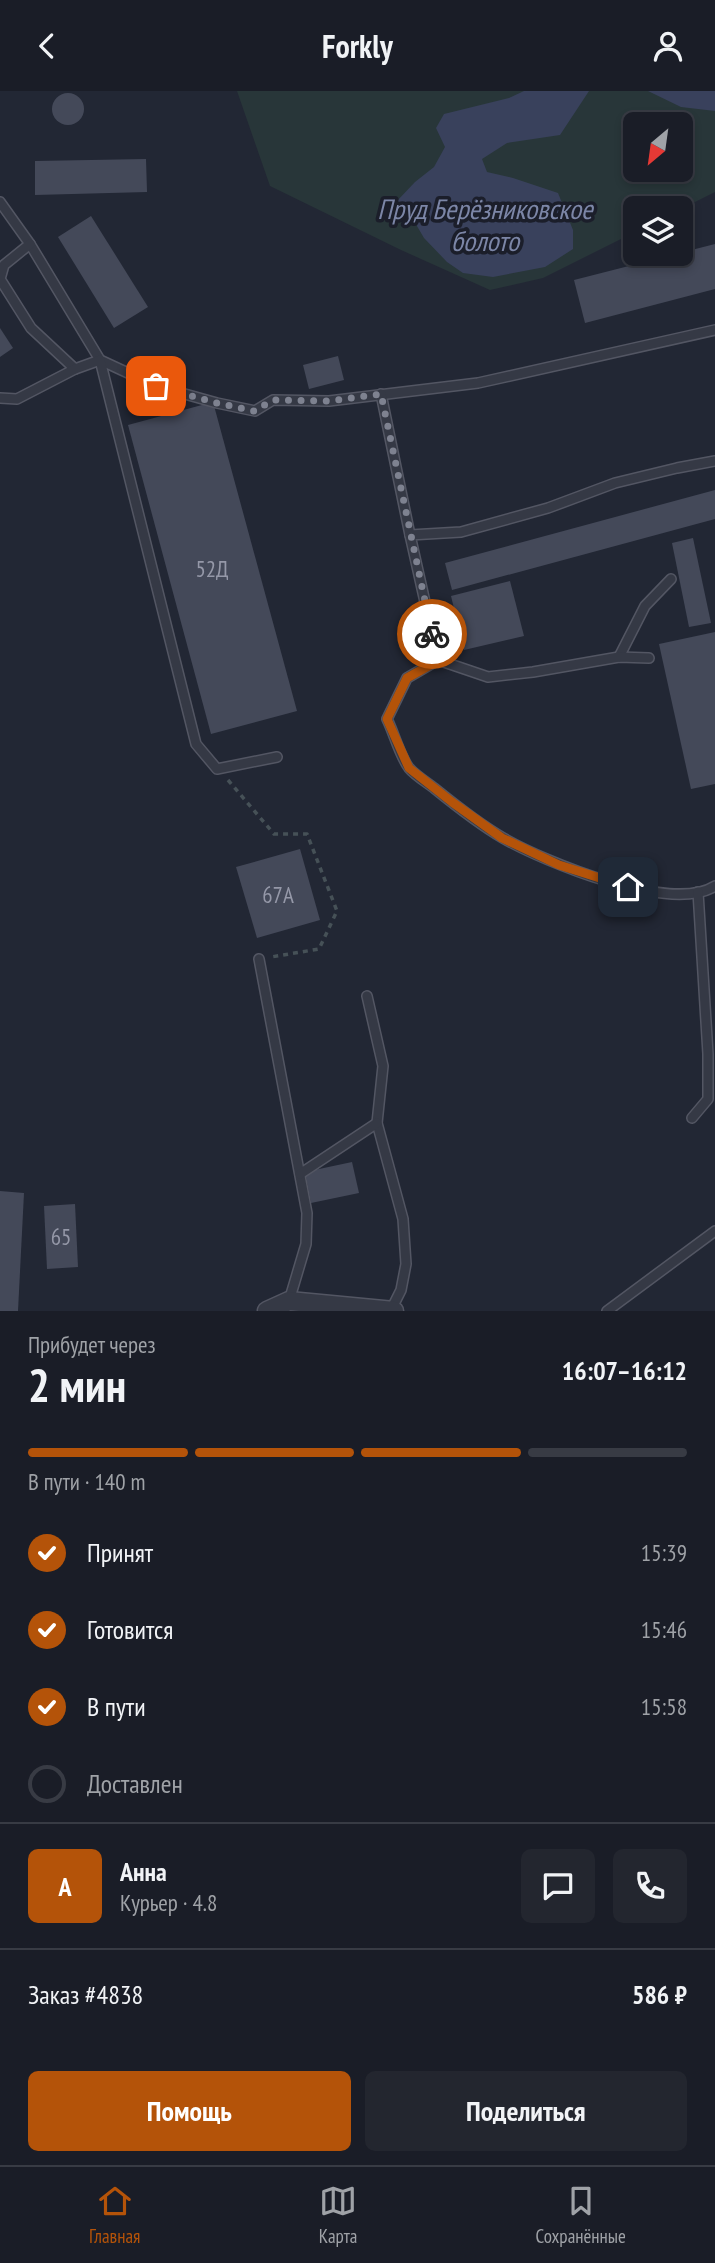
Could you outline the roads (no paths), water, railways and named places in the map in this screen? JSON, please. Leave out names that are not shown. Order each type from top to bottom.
[{"type":"street","points":[[267,1311],[289,1301],[393,1310]]},
{"type":"lane","points":[[0,202],[30,244],[100,360],[197,744],[217,769],[277,757]]},
{"type":"lane","points":[[30,244],[4,265],[0,279],[31,328],[75,369]]},
{"type":"lane","points":[[0,398],[17,399],[75,369],[100,360],[156,386],[254,411],[273,400],[329,401],[478,383],[715,330]]},
{"type":"lane","points":[[381,394],[439,660]]},
{"type":"lane","points":[[410,535],[461,532],[548,509],[615,483],[715,461]]},
{"type":"lane","points":[[619,657],[645,606],[671,579]]},
{"type":"lane","points":[[649,658],[619,657],[488,677],[439,660],[407,678],[387,719],[409,768],[502,838],[559,865],[628,887],[681,894],[708,891],[715,886]]},
{"type":"lane","points":[[692,1118],[708,1099],[708,1054],[698,892]]},
{"type":"lane","points":[[259,959],[307,1213],[306,1244],[289,1301]]},
{"type":"lane","points":[[367,996],[383,1066],[377,1123],[402,1219],[406,1264],[401,1290],[393,1310]]},
{"type":"lane","points":[[300,1174],[377,1123]]},
{"type":"lane","points":[[607,1311],[715,1231]]},
{"type":"water","name":"Пруд Берёзниковское болото","points":[[524,91],[589,91],[560,135],[507,143],[482,159],[487,172],[558,193],[573,230],[573,249],[545,267],[493,277],[463,273],[447,262],[424,238],[397,201],[434,167],[445,147],[436,128],[444,114],[509,98]]},
{"type":"water","points":[[648,91],[715,91],[715,111],[681,107]]}]
